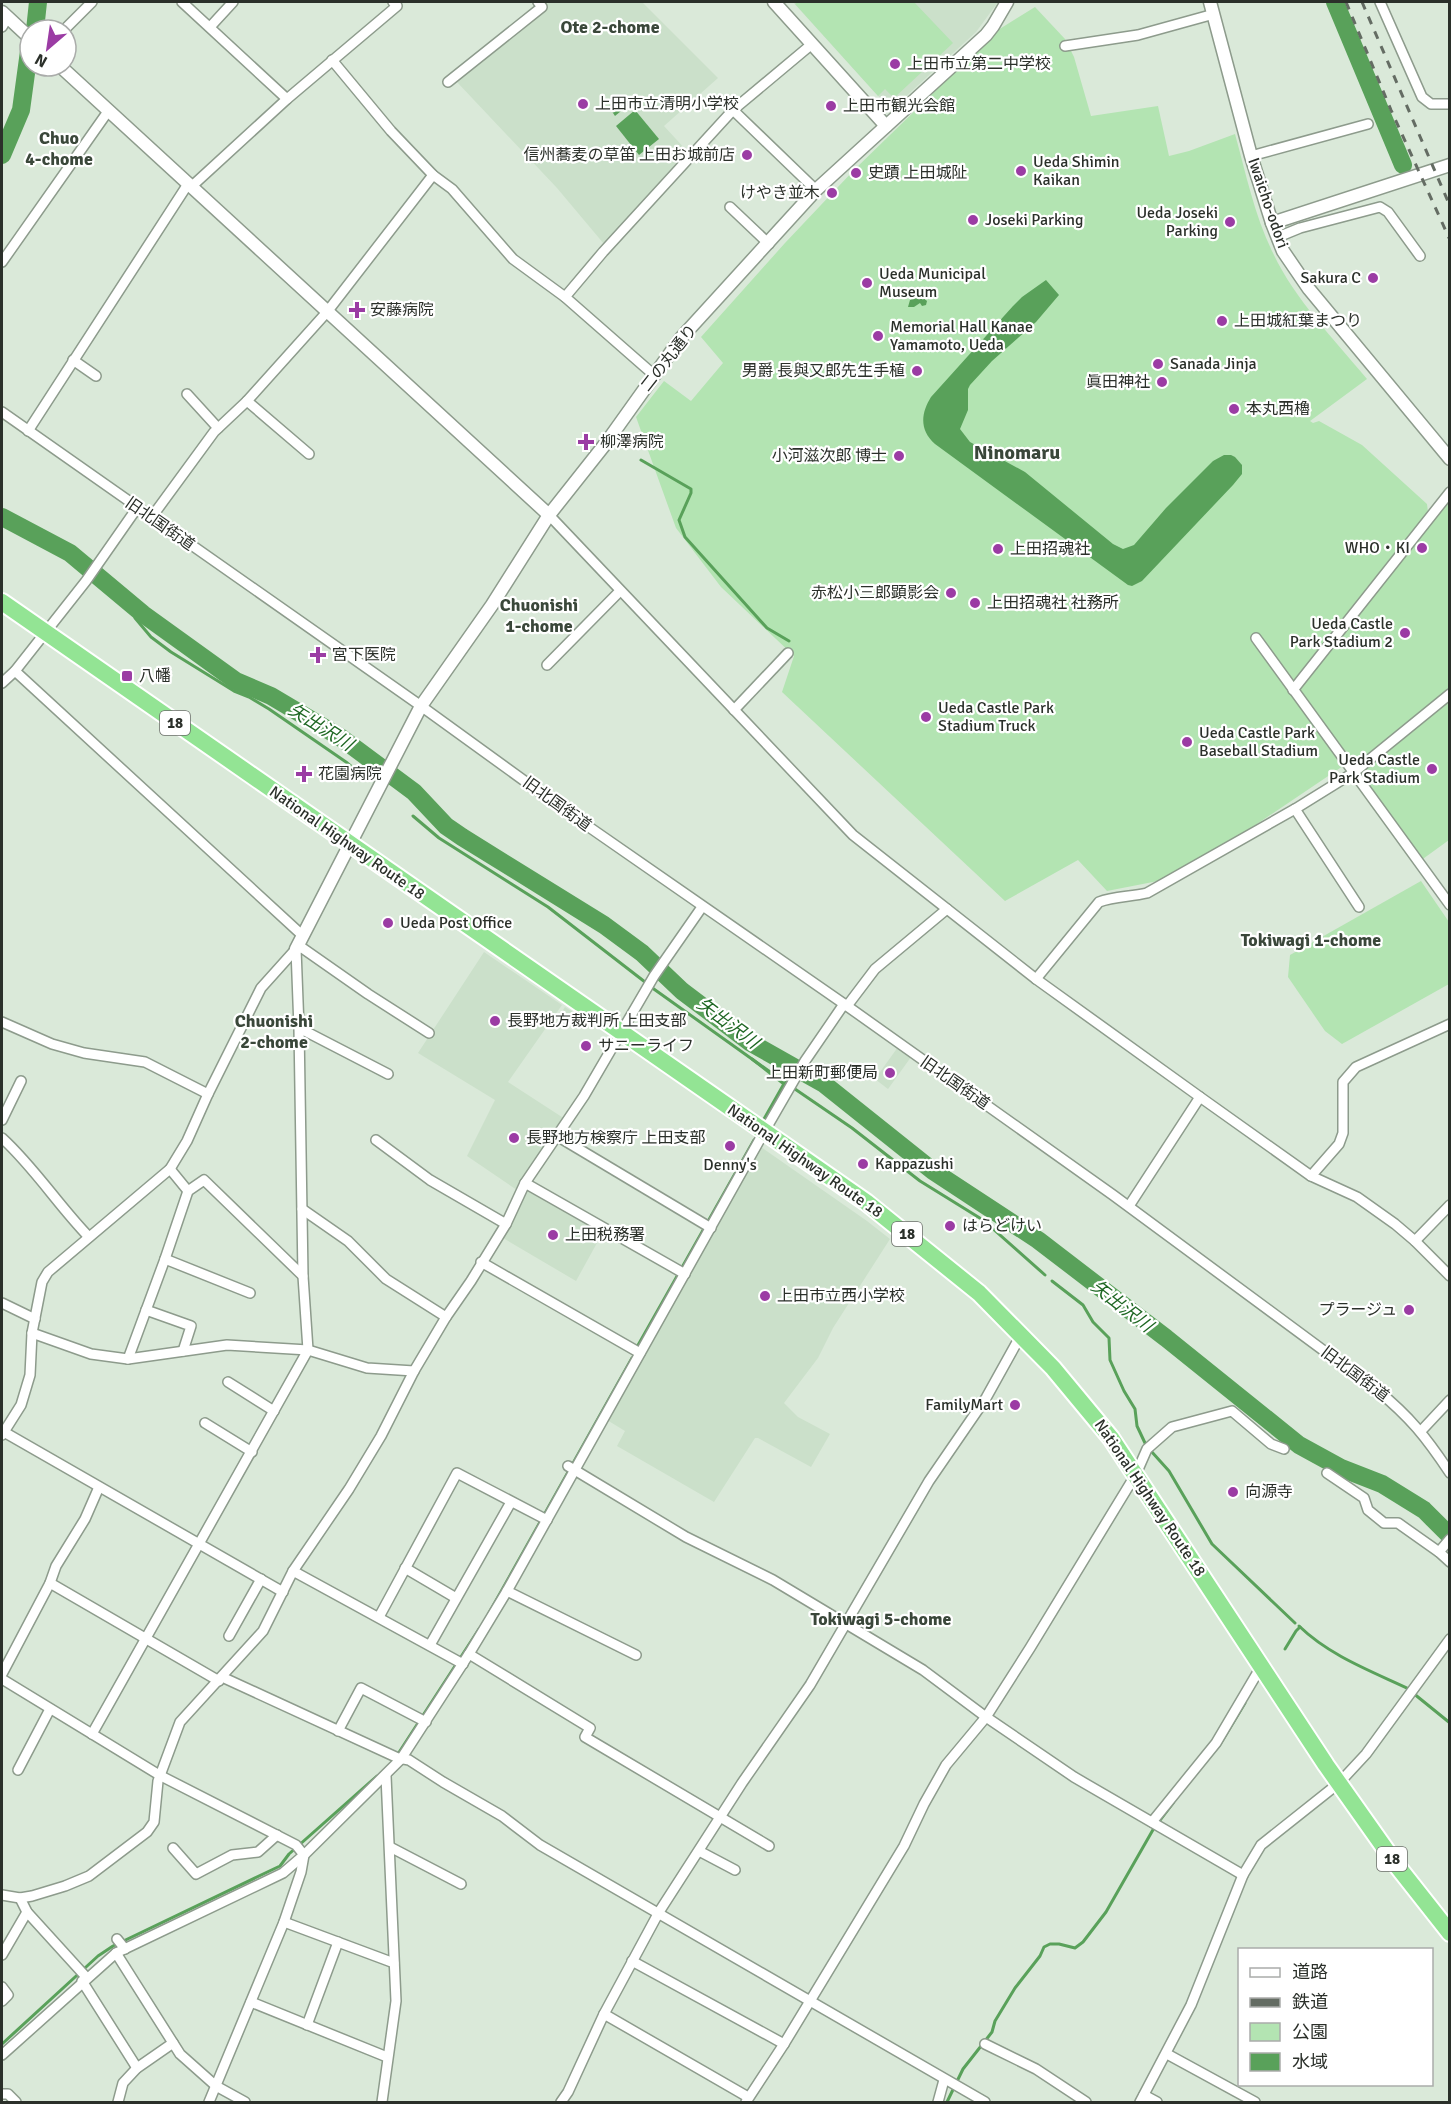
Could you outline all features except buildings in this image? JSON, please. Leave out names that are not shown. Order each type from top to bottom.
[{"type":"highway","name":"National Highway Route 18","points":[[2,602],[895,1224],[979,1293],[1083,1402],[1111,1438],[1339,1783],[1398,1867],[1449,1933]]},
{"type":"street","points":[[76,18],[92,2]]},
{"type":"street","points":[[182,2],[287,99]]},
{"type":"street","points":[[210,27],[232,2]]},
{"type":"street","points":[[448,82],[542,7],[538,2]]},
{"type":"street","points":[[774,2],[886,126]]},
{"type":"street","name":"二の丸通り","points":[[348,844],[421,706],[492,605],[549,515],[606,443],[681,338],[816,190],[986,35],[1007,2]]},
{"type":"street","points":[[1380,2],[1422,97],[1431,104],[1449,104]]},
{"type":"street","points":[[28,431],[190,186],[395,4]]},
{"type":"street","points":[[1065,46],[1138,35],[1212,8]]},
{"type":"street","name":"Iwaicho-odori","points":[[1212,8],[1251,156],[1283,251],[1299,277],[1449,459]]},
{"type":"street","points":[[4,19],[18,30]]},
{"type":"street","points":[[565,297],[603,252],[733,110],[812,44]]},
{"type":"street","points":[[332,60],[391,130],[433,175],[452,189],[513,259],[565,297],[654,375]]},
{"type":"street","points":[[73,78],[549,515],[853,835],[1036,979],[1200,1097],[1311,1176],[1357,1197],[1415,1241],[1449,1276]]},
{"type":"street","points":[[2,262],[109,110]]},
{"type":"street","points":[[733,110],[816,190]]},
{"type":"street","points":[[1251,156],[1368,124]]},
{"type":"street","points":[[1272,223],[1449,165]]},
{"type":"street","points":[[151,518],[218,428],[247,401],[327,312],[433,175]]},
{"type":"street","points":[[730,207],[769,244]]},
{"type":"street","points":[[1278,237],[1300,228],[1380,207],[1388,212],[1420,256]]},
{"type":"street","points":[[73,360],[96,376]]},
{"type":"street","points":[[187,394],[218,428]]},
{"type":"street","points":[[247,401],[309,454]]},
{"type":"street","name":"旧北国街道","points":[[2,412],[1129,1206],[1401,1410],[1421,1431],[1449,1473]]},
{"type":"street","points":[[1293,690],[1449,492]]},
{"type":"street","points":[[2,683],[15,671],[86,581],[137,508]]},
{"type":"street","points":[[547,665],[620,591]]},
{"type":"street","points":[[1257,638],[1449,905]]},
{"type":"street","points":[[734,710],[788,653]]},
{"type":"street","points":[[15,671],[299,943],[368,994],[429,1033]]},
{"type":"street","points":[[1036,979],[1099,902],[1108,898],[1131,897],[1147,893],[1295,809],[1353,773],[1449,694]]},
{"type":"street","points":[[1295,809],[1359,907]]},
{"type":"street","points":[[283,1592],[3,1433],[21,1405],[30,1375],[32,1333],[42,1282],[48,1272],[170,1169],[187,1141],[261,988],[299,943],[348,844]]},
{"type":"street","points":[[2,1895],[20,1898],[65,1886],[89,1876],[147,1832],[154,1821],[160,1776],[180,1722],[263,1631],[293,1571],[349,1490],[381,1436],[414,1371],[506,1224],[525,1183],[584,1096],[654,976],[702,907]]},
{"type":"street","points":[[2,2055],[83,1975],[121,1947],[284,1872],[386,1776],[401,1759],[507,1591],[600,1418],[685,1275],[805,1061],[845,1005],[875,969],[947,909]]},
{"type":"street","points":[[92,1734],[308,1350],[303,1276],[299,943]]},
{"type":"street","points":[[2,1022],[42,1040],[84,1053],[145,1062],[208,1094]]},
{"type":"street","points":[[1311,1176],[1339,1144],[1343,1133],[1343,1082],[1348,1075],[1356,1067],[1449,1025]]},
{"type":"street","points":[[299,1028],[388,1074]]},
{"type":"street","points":[[2,1120],[21,1081]]},
{"type":"street","points":[[1129,1206],[1200,1097]]},
{"type":"street","points":[[557,1136],[711,1228]]},
{"type":"street","points":[[2,1138],[89,1237]]},
{"type":"street","points":[[376,1140],[430,1180],[506,1224]]},
{"type":"street","points":[[170,1169],[188,1191]]},
{"type":"street","points":[[128,1359],[188,1191],[204,1180],[303,1276]]},
{"type":"street","points":[[525,1183],[685,1275]]},
{"type":"street","points":[[1415,1241],[1449,1205]]},
{"type":"street","points":[[302,1209],[348,1241],[386,1279],[446,1317]]},
{"type":"street","points":[[165,1259],[250,1293]]},
{"type":"street","points":[[481,1262],[640,1353]]},
{"type":"street","points":[[2,1303],[35,1319]]},
{"type":"street","points":[[146,1310],[191,1326],[183,1351]]},
{"type":"street","points":[[32,1333],[91,1354],[128,1359],[227,1345],[308,1350],[367,1368],[414,1371]]},
{"type":"street","points":[[566,2101],[604,2014],[659,1912],[810,1685],[929,1481],[986,1398],[1021,1335]]},
{"type":"street","points":[[228,1382],[274,1411]]},
{"type":"street","points":[[1421,1431],[1449,1400]]},
{"type":"street","points":[[604,2014],[747,2100],[784,2044],[904,1846],[946,1765],[986,1717],[1030,1648],[1136,1474],[1147,1449],[1172,1427],[1232,1411],[1272,1444],[1284,1449]]},
{"type":"street","points":[[205,1423],[252,1452]]},
{"type":"street","points":[[572,1468],[686,1537],[773,1580],[923,1670],[986,1717],[1074,1777],[1243,1875]]},
{"type":"street","points":[[379,1617],[457,1473],[547,1520]]},
{"type":"street","points":[[1327,1473],[1364,1498],[1368,1510],[1384,1523],[1398,1523],[1444,1545],[1449,1562]]},
{"type":"street","points":[[2,1674],[50,1583],[56,1566],[86,1519],[99,1487]]},
{"type":"street","points":[[430,1645],[511,1502]]},
{"type":"street","points":[[405,1568],[456,1599]]},
{"type":"street","points":[[293,1571],[462,1664]]},
{"type":"street","points":[[229,1636],[261,1579]]},
{"type":"street","points":[[50,1583],[220,1679],[401,1759],[410,1760],[502,1816],[531,1839],[985,2103]]},
{"type":"street","points":[[507,1591],[636,1655]]},
{"type":"street","points":[[1157,2103],[1142,2099],[1191,2005],[1243,1875],[1261,1845],[1339,1783],[1366,1754],[1449,1640]]},
{"type":"street","points":[[469,1654],[590,1728],[585,1737],[769,1846]]},
{"type":"street","points":[[1152,1822],[1216,1743],[1262,1665]]},
{"type":"street","points":[[2,1679],[160,1776],[296,1845],[304,1855],[301,1872],[284,1922],[209,2103]]},
{"type":"street","points":[[338,1731],[361,1688],[426,1722]]},
{"type":"street","points":[[18,1770],[50,1709]]},
{"type":"street","points":[[382,2103],[396,2001],[386,1776]]},
{"type":"street","points":[[173,1848],[196,1874],[232,1855],[258,1852],[277,1835]]},
{"type":"street","points":[[390,1847],[461,1884]]},
{"type":"street","points":[[699,1851],[735,1870]]},
{"type":"street","points":[[20,1898],[27,1912],[83,1975],[137,2068]]},
{"type":"street","points":[[2,1955],[27,1912]]},
{"type":"street","points":[[284,1922],[394,1963]]},
{"type":"street","points":[[307,2025],[338,1942]]},
{"type":"street","points":[[121,1947],[180,2054],[216,2086],[245,2103]]},
{"type":"street","points":[[632,1960],[784,2044]]},
{"type":"street","points":[[2,1987],[8,1995],[2,2001]]},
{"type":"street","points":[[250,2002],[387,2057]]},
{"type":"street","points":[[118,2103],[123,2083],[137,2068],[173,2043]]},
{"type":"street","points":[[985,2044],[1036,2069],[1086,2103]]},
{"type":"street","points":[[1167,2054],[1255,2103]]},
{"type":"street","points":[[938,2103],[944,2080]]},
{"type":"street","points":[[2,2094],[8,2094],[16,2103]]},
{"type":"shaded area","name":"上田市立清明小学校","points":[[545,2],[642,2],[718,78],[664,126],[687,151],[604,244],[557,188],[456,81],[548,7]]},
{"type":"shaded area","name":"上田市立第二中学校","points":[[793,2],[998,2],[976,32],[891,110]]},
{"type":"shaded area","name":"長野地方裁判所 上田支部","points":[[484,952],[562,1005],[508,1082],[565,1119],[517,1190],[467,1156],[495,1100],[418,1053]]},
{"type":"shaded area","points":[[565,1007],[582,1018],[578,1024],[561,1013]]},
{"type":"shaded area","name":"上田新町郵便局","points":[[898,1047],[911,1057],[888,1089],[875,1079]]},
{"type":"shaded area","name":"上田市立西小学校","points":[[761,1147],[890,1239],[833,1328],[818,1358],[784,1403],[798,1417],[830,1434],[811,1467],[755,1438],[714,1502],[617,1446],[625,1431],[607,1420]]},
{"type":"shaded area","name":"上田税務署","points":[[529,1189],[603,1232],[576,1281],[503,1238]]},
{"type":"green space","name":"上田市立第二中学校","points":[[798,2],[914,2],[953,43],[894,98],[885,89],[878,96],[795,4]]},
{"type":"green space","points":[[1035,7],[1065,39],[1074,57],[1091,116],[1158,106],[1169,156],[1235,134],[1261,225],[1282,270],[1316,319],[1367,379],[1310,421],[1313,423],[1319,421],[1362,445],[1427,504],[1428,512],[1433,517],[1449,498],[1449,840],[1420,861],[1349,762],[1199,863],[1158,881],[1107,891],[1078,860],[1005,901],[782,692],[794,656],[721,587],[676,528],[636,417],[664,381],[691,401],[723,363],[701,337],[855,169],[998,30]]},
{"type":"green space","points":[[1421,881],[1449,922],[1449,984],[1342,1044],[1325,1031],[1288,977],[1290,955]]},
{"type":"water","points":[[628,97],[632,102],[615,116],[611,110]]},
{"type":"water","points":[[635,110],[659,139],[639,155],[616,126]]},
{"type":"water","points":[[1046,280],[1059,295],[1036,322],[992,361],[968,389],[968,410],[960,429],[970,442],[1025,472],[1113,544],[1123,549],[1134,545],[1166,508],[1213,461],[1224,455],[1231,455],[1242,465],[1242,474],[1233,485],[1142,581],[1132,586],[935,444],[924,427],[925,409],[931,397],[1013,306]]},
{"type":"water","points":[[920,295],[927,301],[926,305],[922,306],[920,303],[914,307],[908,307],[910,300]]},
{"type":"waterway","points":[[36,18],[38,2]]},
{"type":"waterway","points":[[1335,2],[1403,165]]},
{"type":"waterway","points":[[2,155],[21,110],[25,78]]},
{"type":"waterway","points":[[641,460],[691,489],[679,520],[685,537],[767,628],[789,641]]},
{"type":"waterway","name":"矢出沢川","points":[[2,517],[70,553],[143,614],[236,681],[271,696],[340,737],[414,792],[446,826],[604,925],[642,953],[682,991],[751,1043],[824,1084],[933,1171],[1038,1240],[1166,1338],[1299,1445],[1341,1468],[1382,1484],[1424,1510],[1450,1536]]},
{"type":"waterway","points":[[135,607],[135,618],[151,637],[171,652],[234,691],[269,709],[346,762],[368,780]]},
{"type":"waterway","points":[[413,816],[439,838],[548,907],[645,982]]},
{"type":"waterway","points":[[651,987],[787,1084]]},
{"type":"waterway","points":[[752,1059],[784,1084]]},
{"type":"waterway","points":[[764,1119],[794,1066]]},
{"type":"waterway","points":[[792,1087],[852,1128],[920,1181],[983,1220],[1045,1275]]},
{"type":"waterway","points":[[637,1347],[754,1140]]},
{"type":"waterway","points":[[1052,1281],[1083,1305],[1093,1322],[1109,1338],[1110,1360],[1135,1409],[1137,1426],[1145,1443]]},
{"type":"waterway","points":[[489,1613],[632,1358]]},
{"type":"waterway","points":[[1151,1451],[1169,1471],[1212,1544],[1295,1623]]},
{"type":"waterway","points":[[1299,1626],[1337,1654],[1409,1689]]},
{"type":"waterway","points":[[1285,1649],[1300,1627]]},
{"type":"waterway","points":[[396,1757],[479,1629]]},
{"type":"waterway","points":[[1413,1693],[1450,1723]]},
{"type":"waterway","points":[[1219,1746],[1245,1703]]},
{"type":"waterway","points":[[2,2044],[98,1956],[113,1946],[280,1866],[289,1854],[377,1776]]},
{"type":"waterway","points":[[947,2102],[963,2069],[992,2032],[995,2021],[1015,1988],[1040,1956],[1044,1947],[1059,1944],[1075,1948],[1083,1942],[1106,1912],[1154,1828],[1173,1803]]},
{"type":"railway","points":[[1346,2],[1391,110],[1450,240]]},
{"type":"railway","points":[[1362,2],[1450,206]]},
{"type":"place","name":"上田市立第二中学校","points":[[895,64]]},
{"type":"place","name":"上田市立清明小学校","points":[[583,104]]},
{"type":"place","name":"上田市観光会館","points":[[831,106]]},
{"type":"place","name":"信州蕎麦の草笛 上田お城前店","points":[[747,155]]},
{"type":"place","name":"Ueda Shimin Kaikan","points":[[1021,171]]},
{"type":"place","name":"史蹟 上田城阯","points":[[856,173]]},
{"type":"place","name":"けやき並木","points":[[832,193]]},
{"type":"place","name":"Joseki Parking","points":[[973,220]]},
{"type":"place","name":"Ueda Joseki Parking","points":[[1230,222]]},
{"type":"place","name":"Sakura C","points":[[1373,278]]},
{"type":"place","name":"Ueda Municipal Museum","points":[[867,283]]},
{"type":"place","name":"安藤病院","points":[[357,310]]},
{"type":"place","name":"上田城紅葉まつり","points":[[1222,321]]},
{"type":"place","name":"Memorial Hall Kanae Yamamoto, Ueda","points":[[878,336]]},
{"type":"place","name":"Sanada Jinja","points":[[1158,364]]},
{"type":"place","name":"男爵 長與又郎先生手植","points":[[917,371]]},
{"type":"place","name":"眞田神社","points":[[1162,382]]},
{"type":"place","name":"本丸西櫓","points":[[1234,409]]},
{"type":"place","name":"柳澤病院","points":[[586,442]]},
{"type":"place","name":"小河滋次郎 博士","points":[[899,456]]},
{"type":"place","name":"WHO・KI","points":[[1422,548]]},
{"type":"place","name":"上田招魂社","points":[[998,549]]},
{"type":"place","name":"赤松小三郎顕影会","points":[[951,593]]},
{"type":"place","name":"上田招魂社 社務所","points":[[975,603]]},
{"type":"place","name":"Ueda Castle Park Stadium 2","points":[[1405,633]]},
{"type":"place","name":"宮下医院","points":[[318,655]]},
{"type":"place","name":"八幡","points":[[127,676]]},
{"type":"place","name":"Ueda Castle Park Stadium Truck","points":[[926,717]]},
{"type":"place","name":"Ueda Castle Park Baseball Stadium","points":[[1187,742]]},
{"type":"place","name":"Ueda Castle Park Stadium","points":[[1432,769]]},
{"type":"place","name":"花園病院","points":[[304,774]]},
{"type":"place","name":"Ueda Post Office","points":[[388,923]]},
{"type":"place","name":"長野地方裁判所 上田支部","points":[[495,1021]]},
{"type":"place","name":"サニーライフ","points":[[586,1046]]},
{"type":"place","name":"上田新町郵便局","points":[[890,1073]]},
{"type":"place","name":"長野地方検察庁 上田支部","points":[[514,1138]]},
{"type":"place","name":"Denny's","points":[[730,1146]]},
{"type":"place","name":"Kappazushi","points":[[863,1164]]},
{"type":"place","name":"はらどけい","points":[[950,1226]]},
{"type":"place","name":"上田税務署","points":[[553,1235]]},
{"type":"place","name":"上田市立西小学校","points":[[765,1296]]},
{"type":"place","name":"プラージュ","points":[[1409,1310]]},
{"type":"place","name":"FamilyMart","points":[[1015,1405]]},
{"type":"place","name":"向源寺","points":[[1233,1492]]},
{"type":"district","name":"Ote 2-chome","points":[[610,27]]},
{"type":"district","name":"Chuo 4-chome","points":[[59,148]]},
{"type":"district","name":"Ninomaru","points":[[1017,452]]},
{"type":"district","name":"Chuonishi 1-chome","points":[[539,615]]},
{"type":"district","name":"Tokiwagi 1-chome","points":[[1311,940]]},
{"type":"district","name":"Chuonishi 2-chome","points":[[274,1031]]},
{"type":"district","name":"Tokiwagi 5-chome","points":[[881,1619]]}]
